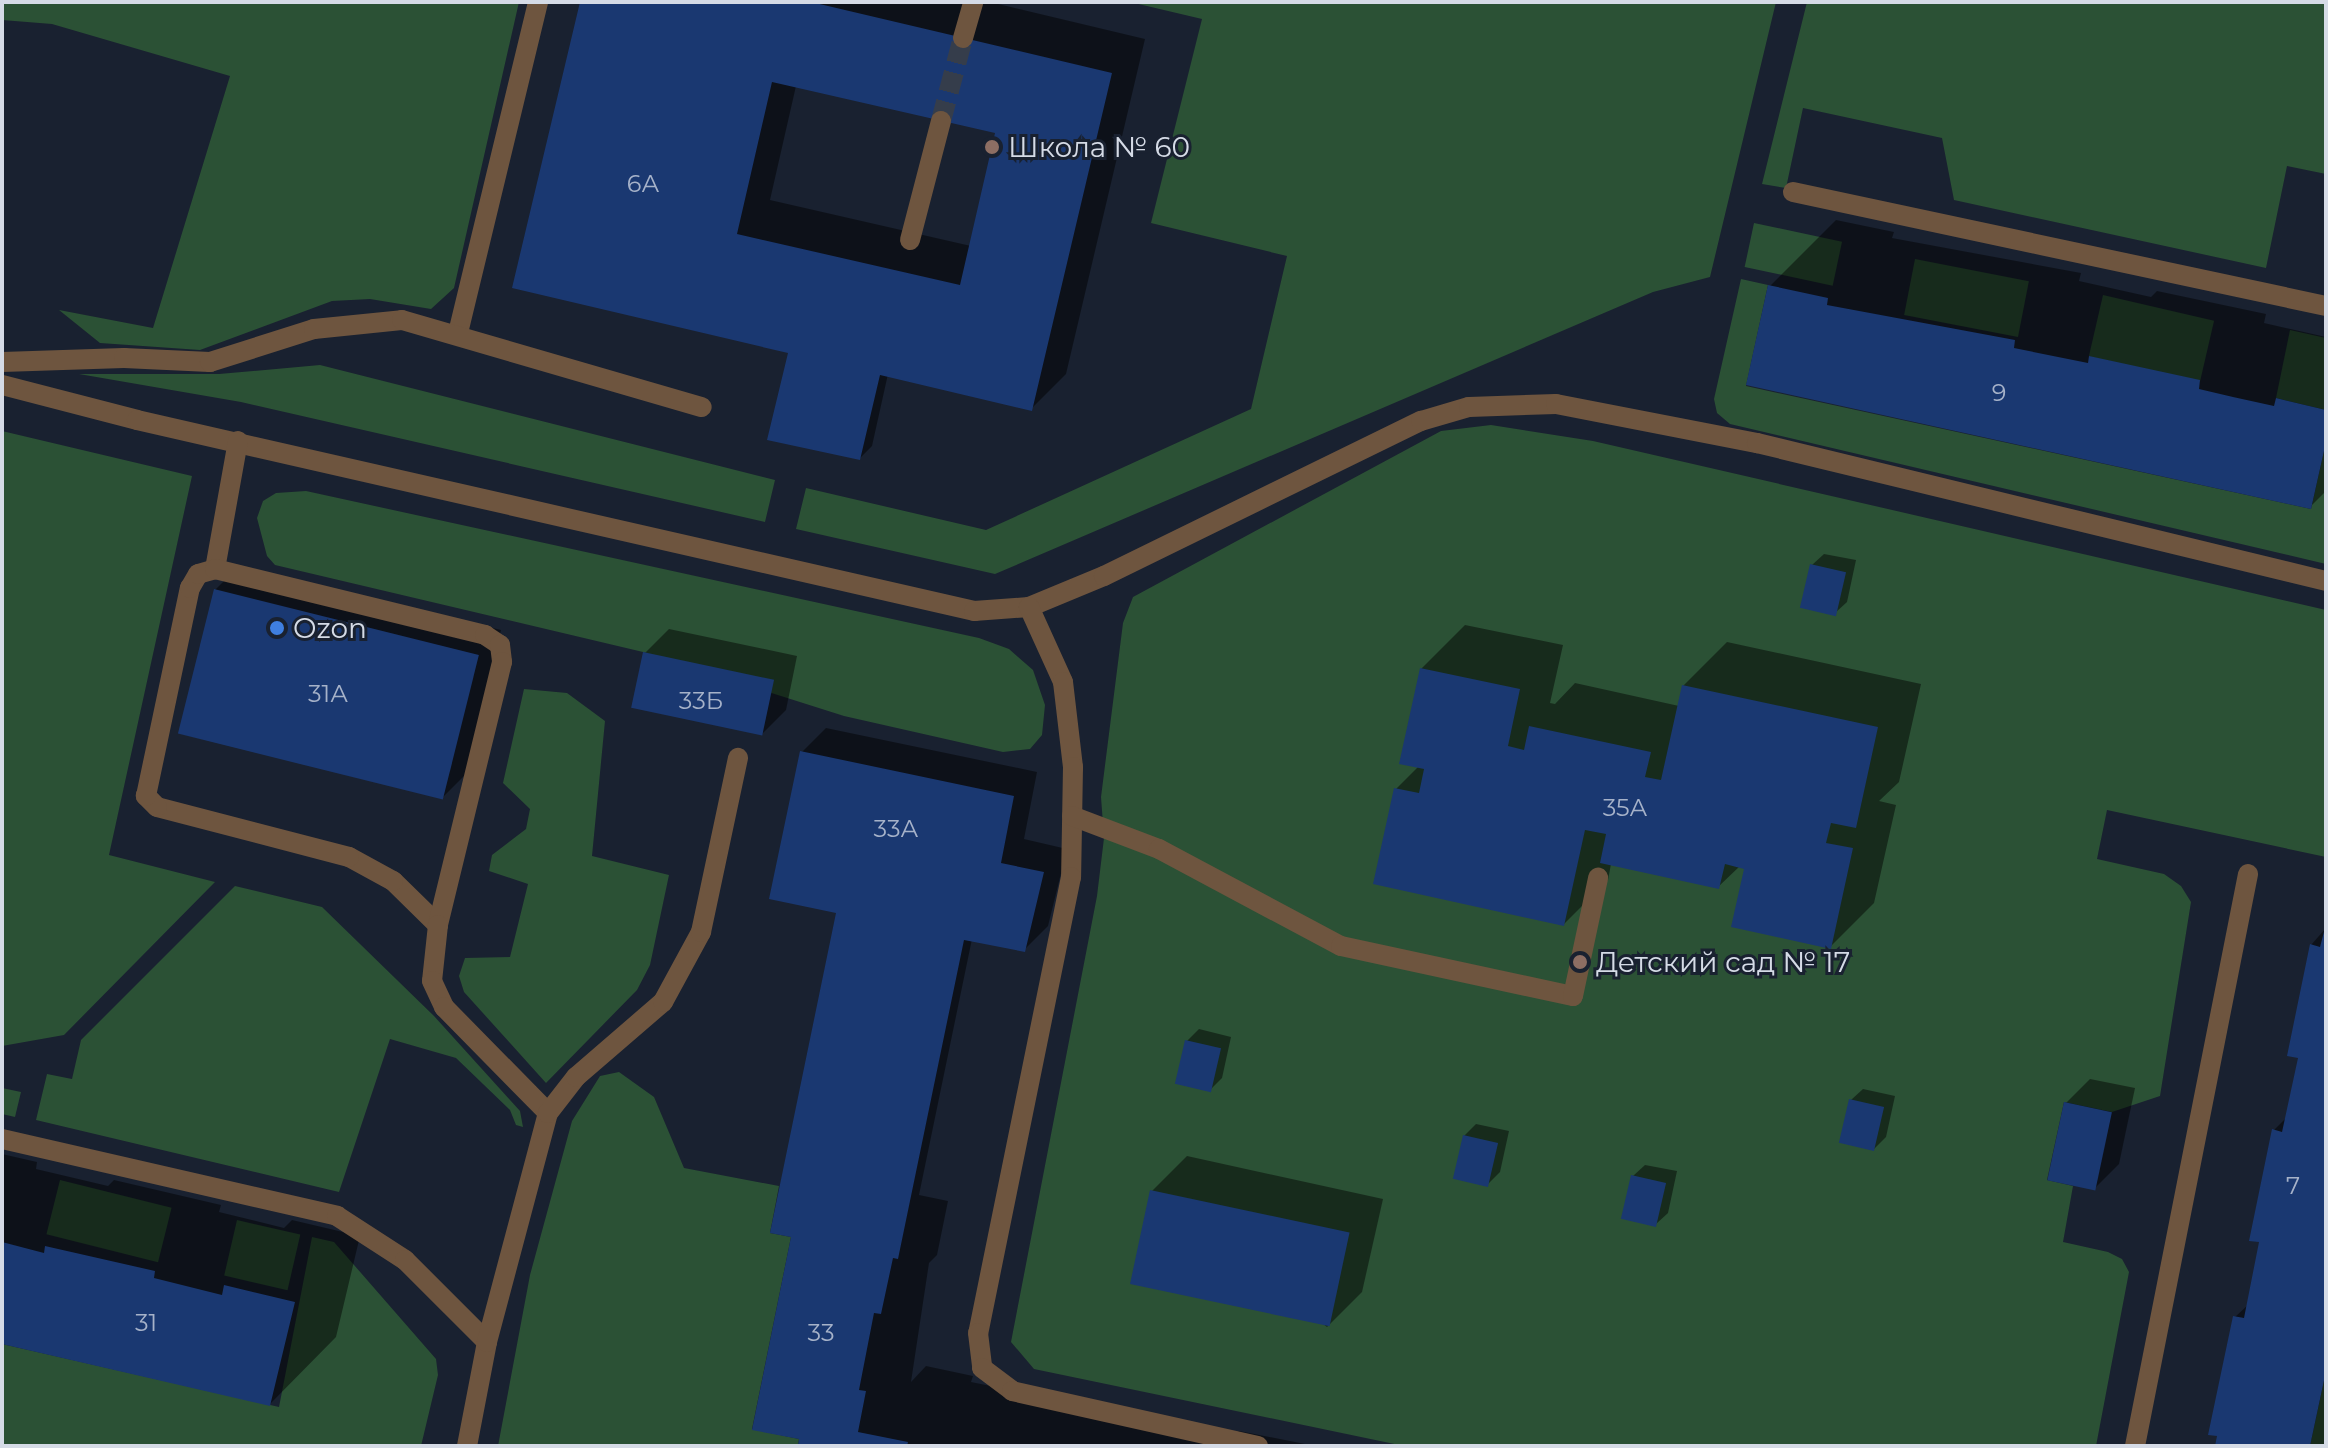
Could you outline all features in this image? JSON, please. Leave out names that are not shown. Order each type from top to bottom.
[{"type":"street","points":[[458,333],[538,2]]},
{"type":"street","points":[[963,38],[973,2]]},
{"type":"street","points":[[910,240],[941,121]]},
{"type":"street","points":[[1793,192],[2326,306]]},
{"type":"street","points":[[2,362],[124,358],[210,362],[355,321],[402,320],[458,333],[702,407]]},
{"type":"street","points":[[2,385],[974,611],[1029,607],[1104,576],[1421,421],[1469,407],[1556,404],[1772,447],[2326,581]]},
{"type":"street","points":[[215,569],[238,441]]},
{"type":"street","points":[[438,925],[393,881],[349,857],[157,807],[146,796],[190,588],[198,574],[215,569],[485,635],[500,645],[502,662],[438,925],[432,981],[444,1007],[548,1113]]},
{"type":"street","points":[[1029,607],[1063,682],[1073,767],[1071,877],[978,1333],[982,1368],[1012,1391],[1233,1443],[1258,1446]]},
{"type":"street","points":[[467,1446],[487,1342],[548,1113],[576,1077],[663,1002],[701,932],[738,758]]},
{"type":"street","points":[[1072,816],[1159,849],[1341,946],[1573,996],[1598,878]]},
{"type":"street","points":[[2135,1446],[2248,874]]},
{"type":"street","points":[[2,1139],[337,1216],[405,1260],[487,1342]]},
{"type":"green space","points":[[2,2],[519,2],[454,288],[431,309],[370,299],[332,301],[200,350],[100,343],[59,310],[153,328],[230,76],[52,24],[2,20]]},
{"type":"green space","points":[[1130,2],[1776,2],[1710,277],[1653,292],[995,574],[796,529],[806,488],[986,530],[1251,409],[1287,256],[1151,223],[1202,19]]},
{"type":"green space","points":[[1807,2],[2326,2],[2326,174],[2287,166],[2266,268],[1954,200],[1942,138],[1803,108],[1786,188],[1762,184]]},
{"type":"green space","points":[[1754,223],[1842,242],[1833,286],[1745,267]]},
{"type":"green space","points":[[1915,259],[2029,281],[2018,337],[1904,315]]},
{"type":"green space","points":[[1741,279],[1768,285],[1746,386],[2311,509],[2326,442],[2326,564],[1730,424],[1717,413],[1714,399]]},
{"type":"green space","points":[[2103,295],[2214,321],[2200,382],[2089,356]]},
{"type":"green space","points":[[2290,330],[2326,338],[2326,410],[2276,398]]},
{"type":"green space","points":[[320,365],[775,480],[765,522],[241,402],[79,374],[219,374]]},
{"type":"green space","name":"Детский сад № 17","points":[[1491,425],[1593,441],[2326,610],[2326,857],[2107,810],[2097,859],[2164,874],[2181,886],[2191,902],[2160,1096],[2112,1112],[2064,1102],[2047,1180],[2073,1186],[2063,1242],[2108,1252],[2122,1259],[2129,1272],[2096,1446],[1404,1446],[1034,1369],[1011,1342],[1097,896],[1104,838],[1101,797],[1123,623],[1133,597],[1441,431]]},
{"type":"green space","points":[[2,431],[192,476],[109,855],[215,882],[64,1035],[2,1046]]},
{"type":"green space","points":[[306,491],[979,638],[1009,649],[1033,670],[1045,705],[1042,735],[1030,749],[1003,752],[844,716],[643,652],[275,565],[267,556],[257,518],[263,501],[276,493]]},
{"type":"green space","points":[[524,689],[567,693],[605,721],[592,856],[669,875],[650,965],[637,990],[546,1083],[464,992],[459,976],[465,958],[510,957],[528,884],[489,871],[492,855],[526,829],[530,809],[503,783]]},
{"type":"green space","points":[[235,886],[322,907],[434,1016],[520,1111],[523,1127],[516,1125],[510,1110],[456,1058],[390,1039],[339,1192],[36,1120],[47,1074],[72,1079],[81,1040]]},
{"type":"green space","points":[[619,1072],[654,1097],[684,1168],[779,1186],[770,1233],[791,1237],[752,1429],[799,1439],[798,1446],[498,1446],[530,1275],[572,1121],[600,1076]]},
{"type":"green space","points":[[2,1088],[21,1092],[15,1117],[2,1114]]},
{"type":"green space","points":[[60,1180],[172,1208],[158,1262],[46,1234]]},
{"type":"green space","points":[[237,1220],[300,1235],[288,1290],[224,1276]]},
{"type":"green space","points":[[312,1237],[334,1242],[436,1359],[438,1375],[421,1446],[2,1446],[2,1344],[279,1407]]},
{"type":"green space","points":[[2326,1371],[2326,1446],[2310,1446]]},
{"type":"building","points":[[580,2],[811,2],[1112,73],[1032,411],[880,375],[860,460],[767,440],[788,353],[512,288]],"holes":[[[772,82],[995,133],[960,285],[737,234]]]},
{"type":"building","points":[[1768,285],[1828,298],[1827,305],[2015,340],[2014,348],[2088,363],[2089,356],[2200,380],[2199,389],[2233,397],[2274,406],[2276,398],[2326,410],[2326,442],[2311,509],[1746,385]]},
{"type":"building","points":[[1810,564],[1846,572],[1836,616],[1800,608]]},
{"type":"building","points":[[214,589],[479,655],[443,800],[178,734]]},
{"type":"building","points":[[643,652],[774,680],[762,736],[631,708]]},
{"type":"building","points":[[1420,668],[1520,689],[1508,746],[1524,750],[1529,726],[1651,752],[1645,777],[1661,780],[1682,685],[1878,727],[1856,828],[1831,823],[1826,843],[1853,848],[1831,949],[1731,927],[1744,869],[1725,864],[1719,889],[1600,863],[1606,834],[1585,830],[1564,926],[1373,884],[1394,788],[1419,793],[1424,769],[1399,764]]},
{"type":"building","points":[[800,751],[1014,796],[1001,863],[1044,872],[1025,952],[964,940],[898,1259],[893,1258],[881,1314],[874,1313],[859,1390],[866,1391],[858,1432],[908,1442],[907,1446],[798,1446],[799,1439],[752,1430],[791,1237],[770,1233],[836,913],[769,899]]},
{"type":"building","points":[[2326,924],[2326,1371],[2310,1446],[2215,1446],[2217,1436],[2208,1435],[2233,1316],[2244,1318],[2259,1242],[2249,1241],[2272,1129],[2282,1132],[2298,1058],[2287,1056],[2310,944],[2320,947]]},
{"type":"building","points":[[1185,1040],[1221,1048],[1211,1092],[1175,1084]]},
{"type":"building","points":[[1849,1099],[1884,1107],[1874,1151],[1839,1143]]},
{"type":"building","points":[[2064,1102],[2112,1112],[2095,1190],[2047,1180]]},
{"type":"building","points":[[1463,1135],[1498,1143],[1488,1187],[1453,1179]]},
{"type":"building","points":[[1631,1175],[1666,1183],[1656,1227],[1621,1219]]},
{"type":"building","points":[[1150,1190],[1350,1232],[1330,1326],[1130,1284]]},
{"type":"building","points":[[2,1242],[44,1253],[45,1246],[155,1271],[154,1278],[222,1295],[224,1285],[295,1302],[270,1406],[2,1344]]},
{"type":"tunnel","points":[[941,121],[963,38]]},
{"type":"place","name":"Школа № 60","points":[[992,147]]},
{"type":"place","name":"Ozon","points":[[277,628]]},
{"type":"place","name":"Детский сад № 17","points":[[1580,962]]}]
